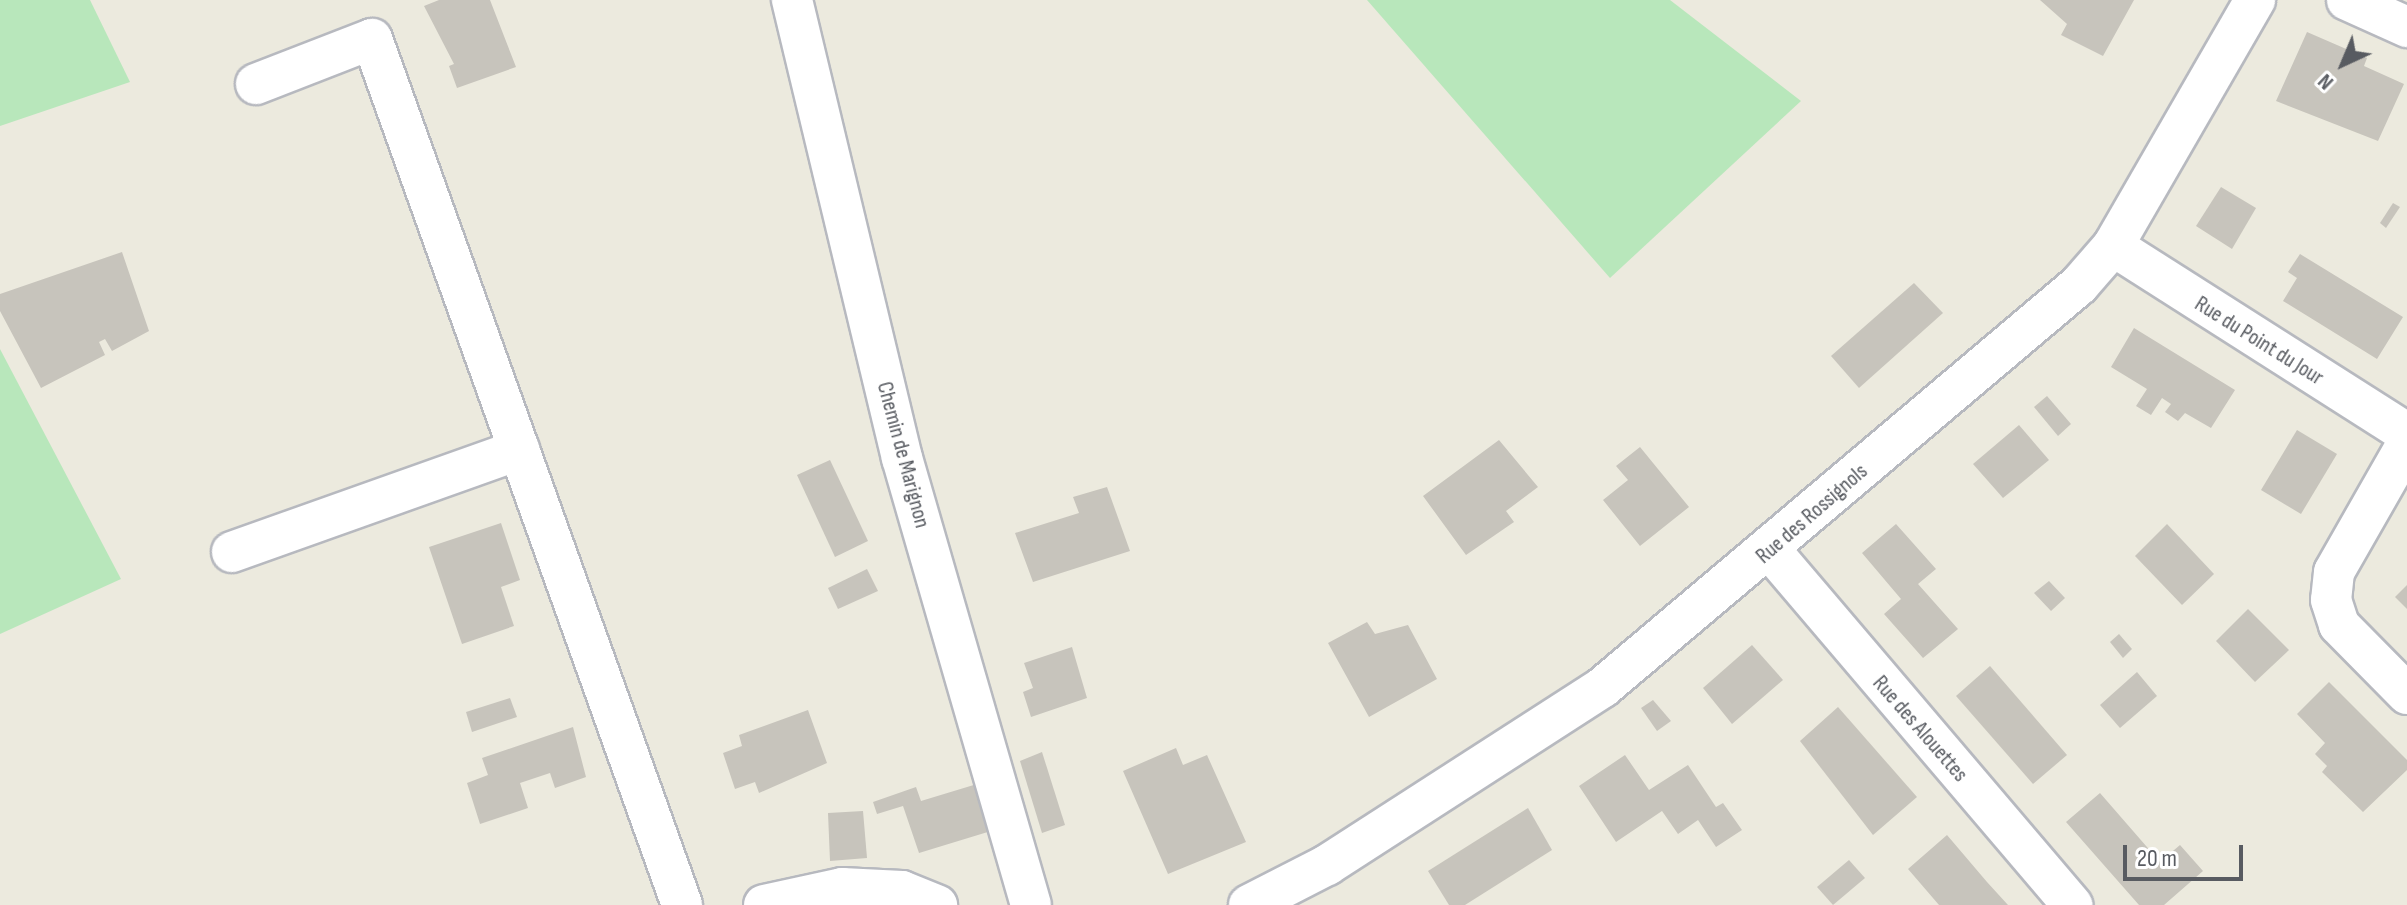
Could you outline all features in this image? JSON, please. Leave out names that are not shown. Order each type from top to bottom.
[{"type":"street","name":"Chemin de Marignon","points":[[792,0],[902,458],[1031,905]]},
{"type":"street","name":"Rue des Rossignols","points":[[1249,905],[1327,865],[1603,687],[1771,551],[2079,285],[2113,246],[2255,0]]},
{"type":"street","points":[[2347,0],[2407,27]]},
{"type":"street","points":[[256,84],[372,39],[682,905]]},
{"type":"street","name":"Rue du Point du Jour","points":[[2113,246],[2407,433]]},
{"type":"street","points":[[2407,444],[2334,572],[2331,600],[2339,625],[2407,694]]},
{"type":"street","points":[[232,552],[519,450]]},
{"type":"street","name":"Rue des Alouettes","points":[[1771,551],[2072,905]]},
{"type":"street","points":[[764,905],[842,888],[902,891],[937,905]]},
{"type":"green space","points":[[0,0],[90,0],[130,82],[0,126]]},
{"type":"green space","points":[[1367,0],[1670,0],[1801,101],[1610,278]]},
{"type":"green space","points":[[0,349],[121,579],[0,634]]},
{"type":"building","points":[[439,0],[490,0],[516,67],[457,88],[449,66],[454,64],[424,6]]},
{"type":"building","points":[[2040,0],[2134,0],[2103,56],[2061,35],[2067,24]]},
{"type":"building","points":[[2307,32],[2367,58],[2364,66],[2404,84],[2378,141],[2276,101]]},
{"type":"building","points":[[2221,187],[2256,208],[2232,249],[2196,226]]},
{"type":"building","points":[[2393,203],[2400,207],[2386,228],[2380,223]]},
{"type":"building","points":[[122,252],[149,331],[112,351],[105,339],[99,342],[105,355],[41,388],[0,311],[0,294]]},
{"type":"building","points":[[2300,254],[2403,317],[2377,359],[2283,301],[2297,278],[2288,272]]},
{"type":"building","points":[[1914,283],[1943,313],[1859,388],[1831,356]]},
{"type":"building","points":[[2134,328],[2235,390],[2211,428],[2185,413],[2178,421],[2165,412],[2171,404],[2162,398],[2151,415],[2136,406],[2147,389],[2111,367]]},
{"type":"building","points":[[2047,396],[2071,424],[2058,436],[2034,407]]},
{"type":"building","points":[[2019,425],[2049,460],[2003,498],[1973,464]]},
{"type":"building","points":[[2297,430],[2337,454],[2301,514],[2261,490]]},
{"type":"building","points":[[1499,440],[1538,487],[1506,511],[1514,522],[1466,555],[1423,496]]},
{"type":"building","points":[[1640,447],[1689,507],[1640,546],[1603,500],[1628,480],[1616,466]]},
{"type":"building","points":[[830,460],[868,541],[835,557],[797,475]]},
{"type":"building","points":[[1107,487],[1130,551],[1033,582],[1015,533],[1079,513],[1073,497]]},
{"type":"building","points":[[501,523],[520,580],[501,587],[514,626],[462,644],[429,547]]},
{"type":"building","points":[[1896,524],[1936,569],[1918,584],[1958,629],[1923,658],[1884,614],[1901,599],[1862,553]]},
{"type":"building","points":[[2167,524],[2214,574],[2182,605],[2135,556]]},
{"type":"building","points":[[867,569],[878,591],[838,609],[828,588]]},
{"type":"building","points":[[2049,581],[2065,598],[2051,611],[2034,593]]},
{"type":"building","points":[[2407,585],[2407,609],[2395,597]]},
{"type":"building","points":[[2248,609],[2289,650],[2255,682],[2216,641]]},
{"type":"building","points":[[1367,622],[1375,634],[1408,625],[1437,679],[1369,717],[1328,643]]},
{"type":"building","points":[[2119,634],[2132,649],[2123,658],[2110,642]]},
{"type":"building","points":[[1752,645],[1783,680],[1732,724],[1703,688]]},
{"type":"building","points":[[1072,647],[1087,698],[1031,717],[1023,692],[1033,688],[1024,663]]},
{"type":"building","points":[[1990,666],[2067,755],[2033,784],[1956,696]]},
{"type":"building","points":[[2137,672],[2157,696],[2120,728],[2100,705]]},
{"type":"building","points":[[2329,682],[2407,760],[2407,770],[2363,812],[2322,772],[2327,766],[2315,754],[2325,743],[2297,714]]},
{"type":"building","points":[[510,698],[517,717],[472,732],[466,712]]},
{"type":"building","points":[[1653,700],[1671,721],[1657,731],[1641,708]]},
{"type":"building","points":[[1838,707],[1917,797],[1873,835],[1800,741]]},
{"type":"building","points":[[808,710],[827,763],[759,793],[755,782],[735,789],[723,753],[742,746],[739,735]]},
{"type":"building","points":[[573,727],[586,777],[555,788],[550,773],[520,783],[528,808],[480,824],[467,783],[488,775],[482,758]]},
{"type":"building","points":[[1176,748],[1183,765],[1207,755],[1246,842],[1168,874],[1123,771]]},
{"type":"building","points":[[1042,752],[1065,825],[1042,833],[1020,761]]},
{"type":"building","points":[[1625,755],[1649,790],[1688,765],[1716,807],[1723,803],[1742,830],[1716,847],[1698,820],[1678,834],[1662,811],[1616,842],[1579,786]]},
{"type":"building","points":[[977,784],[991,831],[919,853],[903,806],[877,814],[873,802],[916,787],[921,801]]},
{"type":"building","points":[[2100,793],[2160,862],[2180,845],[2203,871],[2164,905],[2139,905],[2066,822]]},
{"type":"building","points":[[1528,808],[1552,850],[1465,905],[1449,905],[1428,871]]},
{"type":"building","points":[[863,811],[867,858],[830,861],[828,813]]},
{"type":"building","points":[[1947,835],[2008,905],[1939,905],[1908,869]]},
{"type":"building","points":[[1849,860],[1865,878],[1833,905],[1817,887]]}]
